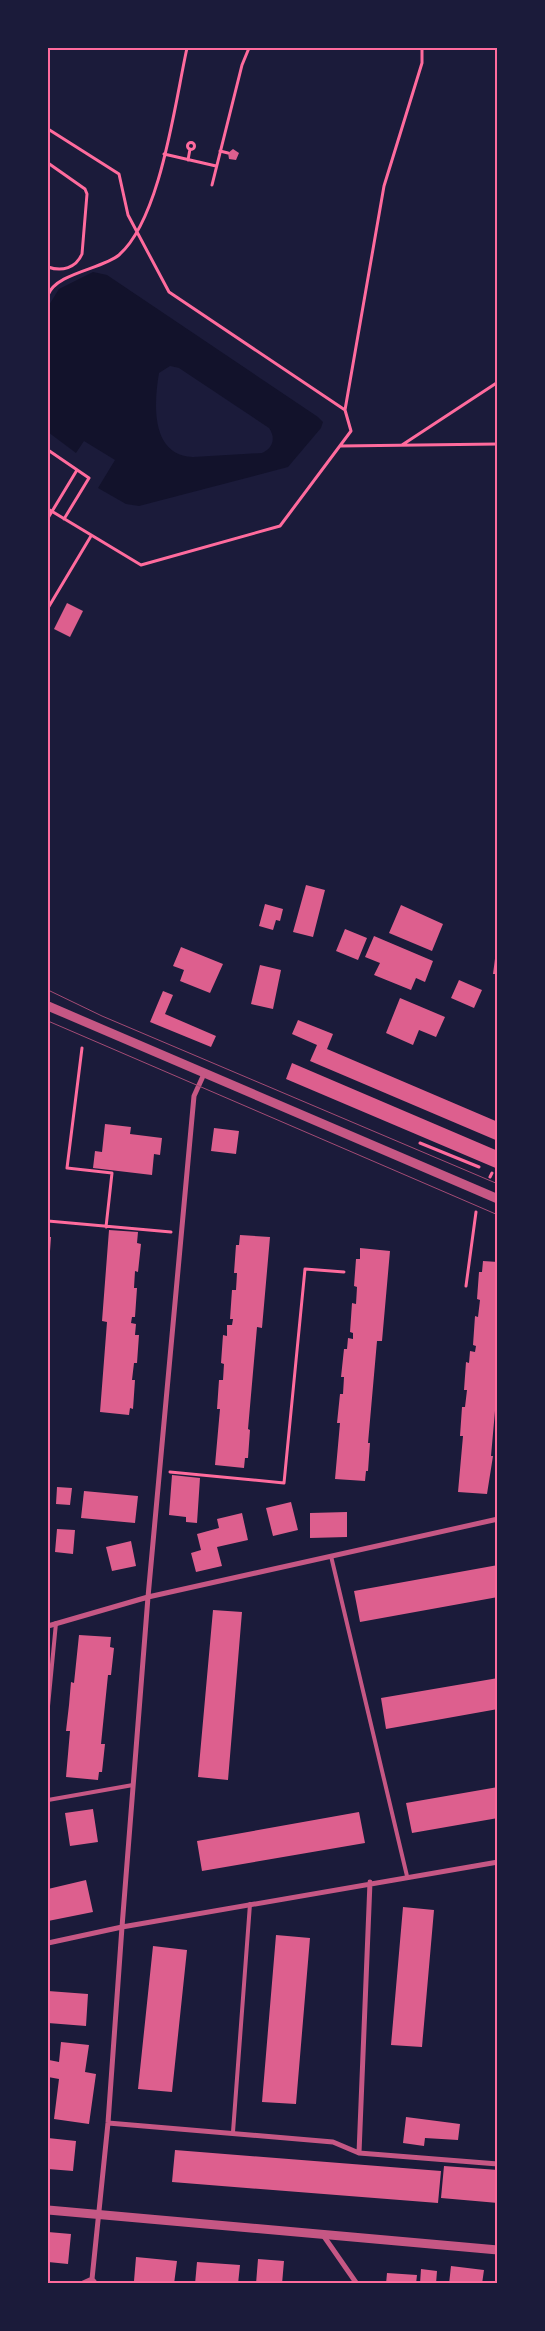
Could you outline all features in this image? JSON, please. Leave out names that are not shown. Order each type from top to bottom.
[{"type":"street","points":[[48,1006],[498,1199]]},
{"type":"street","points":[[81,2284],[94,2281],[98,2215],[108,2123],[132,1785],[159,1471],[194,1096],[204,1074]]},
{"type":"street","points":[[48,1626],[148,1597],[498,1519]]},
{"type":"street","points":[[48,1943],[122,1927],[370,1882],[498,1862]]},
{"type":"street","points":[[359,2153],[370,1882]]},
{"type":"street","points":[[108,2123],[233,2132],[333,2142],[359,2153],[498,2164]]},
{"type":"street","points":[[48,2210],[498,2250]]},
{"type":"street","points":[[323,2235],[358,2284]]},
{"type":"lane","points":[[331,1556],[407,1876]]},
{"type":"lane","points":[[48,1706],[56,1624]]},
{"type":"lane","points":[[48,1800],[132,1785]]},
{"type":"lane","points":[[233,2132],[250,1904]]},
{"type":"path","points":[[48,295],[52,287],[118,255],[144,221],[159,179],[187,48]]},
{"type":"path","points":[[212,185],[242,65],[249,48]]},
{"type":"path","points":[[48,509],[141,565],[280,526],[352,431],[345,410],[384,186],[422,63],[422,48]]},
{"type":"path","points":[[48,130],[120,174],[128,215],[169,292],[345,410]]},
{"type":"path","points":[[188,160],[190,149]]},
{"type":"path","points":[[220,151],[228,153]]},
{"type":"path","points":[[164,154],[216,166]]},
{"type":"path","points":[[48,163],[81,184],[87,194],[82,254],[78,262],[70,267],[60,269],[48,267]]},
{"type":"path","points":[[48,282],[52,287]]},
{"type":"path","points":[[401,446],[498,382]]},
{"type":"path","points":[[339,446],[498,444]]},
{"type":"path","points":[[48,450],[89,478],[64,519]]},
{"type":"path","points":[[48,518],[77,470]]},
{"type":"path","points":[[48,608],[91,536]]},
{"type":"path","points":[[82,1048],[67,1168],[112,1173],[106,1227]]},
{"type":"path","points":[[420,1143],[479,1168]]},
{"type":"path","points":[[466,1286],[476,1212]]},
{"type":"path","points":[[48,1221],[182,1233]]},
{"type":"path","points":[[159,1471],[284,1484],[305,1270],[344,1272]]},
{"type":"shaded area","points":[[93,272],[107,275],[318,417],[323,422],[321,428],[288,467],[139,506],[126,504],[98,488],[115,460],[84,441],[76,453],[48,432],[49,305],[59,289]],"holes":[[[170,366],[179,368],[269,428],[273,439],[271,446],[262,453],[193,457],[179,454],[169,447],[162,437],[158,426],[156,412],[157,385],[159,373]]]},
{"type":"building","points":[[233,149],[239,153],[236,160],[229,159],[228,153]]},
{"type":"building","points":[[67,603],[83,611],[70,637],[54,629]]},
{"type":"building","points":[[306,885],[325,890],[313,937],[293,932]]},
{"type":"building","points":[[265,904],[283,909],[280,921],[276,920],[273,930],[259,926]]},
{"type":"building","points":[[401,905],[443,924],[432,951],[389,933]]},
{"type":"building","points":[[345,929],[367,938],[358,960],[336,951]]},
{"type":"building","points":[[374,936],[433,961],[425,982],[416,978],[411,990],[374,975],[380,963],[365,957]]},
{"type":"building","points":[[181,947],[223,964],[210,993],[180,981],[184,970],[173,966]]},
{"type":"building","points":[[496,951],[498,951],[498,974],[493,974]]},
{"type":"building","points":[[260,965],[281,970],[273,1009],[251,1004]]},
{"type":"building","points":[[459,980],[482,990],[474,1008],[451,998]]},
{"type":"building","points":[[163,991],[173,995],[165,1014],[216,1036],[211,1047],[150,1022]]},
{"type":"building","points":[[400,998],[445,1017],[436,1037],[419,1030],[413,1045],[386,1033]]},
{"type":"building","points":[[298,1020],[333,1034],[327,1049],[498,1122],[498,1141],[310,1061],[317,1045],[292,1034]]},
{"type":"building","points":[[292,1063],[498,1151],[498,1169],[286,1079]]},
{"type":"building","points":[[105,1124],[131,1127],[130,1134],[162,1138],[160,1155],[154,1154],[152,1175],[93,1168],[95,1151],[102,1152]]},
{"type":"building","points":[[214,1128],[239,1131],[236,1154],[211,1151]]},
{"type":"building","points":[[109,1230],[138,1232],[137,1243],[141,1244],[138,1272],[135,1271],[134,1288],[137,1288],[135,1317],[132,1317],[131,1323],[136,1324],[135,1335],[139,1335],[137,1363],[134,1363],[132,1380],[135,1380],[133,1409],[130,1408],[129,1415],[100,1412],[107,1322],[102,1321]]},
{"type":"building","points":[[240,1235],[270,1237],[262,1328],[257,1327],[248,1429],[250,1430],[248,1458],[245,1458],[244,1468],[215,1465],[220,1409],[217,1409],[219,1380],[223,1380],[224,1364],[221,1363],[223,1335],[227,1336],[227,1325],[232,1325],[233,1319],[230,1319],[232,1290],[236,1290],[237,1273],[234,1273],[236,1245],[239,1245]]},
{"type":"building","points":[[48,1237],[51,1237],[49,1265],[48,1265]]},
{"type":"building","points":[[360,1248],[390,1251],[382,1341],[377,1341],[368,1443],[370,1443],[368,1471],[366,1471],[365,1481],[335,1479],[340,1423],[337,1423],[340,1394],[343,1394],[344,1377],[341,1377],[344,1349],[347,1349],[348,1338],[353,1339],[353,1333],[350,1332],[352,1303],[356,1304],[357,1287],[354,1286],[356,1259],[360,1259]]},
{"type":"building","points":[[483,1261],[498,1262],[498,1377],[491,1456],[493,1456],[487,1494],[458,1492],[463,1436],[460,1436],[462,1407],[465,1407],[467,1390],[464,1390],[466,1362],[469,1363],[470,1351],[475,1352],[476,1346],[473,1345],[475,1316],[478,1317],[480,1300],[477,1299],[479,1272],[482,1272]]},
{"type":"building","points":[[172,1475],[200,1478],[197,1523],[186,1522],[186,1517],[169,1515]]},
{"type":"building","points":[[57,1487],[72,1488],[70,1505],[56,1504]]},
{"type":"building","points":[[84,1491],[138,1496],[135,1523],[81,1518]]},
{"type":"building","points":[[291,1502],[298,1530],[273,1536],[266,1508]]},
{"type":"building","points":[[347,1512],[347,1537],[310,1538],[310,1513]]},
{"type":"building","points":[[242,1513],[248,1540],[217,1547],[222,1566],[196,1572],[191,1553],[201,1550],[197,1534],[219,1528],[217,1519]]},
{"type":"building","points":[[57,1529],[75,1530],[73,1554],[55,1552]]},
{"type":"building","points":[[131,1541],[136,1566],[112,1571],[106,1547]]},
{"type":"building","points":[[498,1565],[498,1597],[360,1622],[354,1591]]},
{"type":"building","points":[[213,1610],[242,1612],[228,1780],[198,1777]]},
{"type":"building","points":[[79,1635],[111,1637],[110,1647],[114,1648],[111,1675],[108,1675],[101,1744],[105,1744],[102,1772],[99,1772],[98,1780],[66,1777],[70,1731],[66,1731],[71,1682],[74,1683]]},
{"type":"building","points":[[498,1678],[498,1709],[386,1729],[381,1698]]},
{"type":"building","points":[[498,1787],[498,1818],[412,1833],[406,1803]]},
{"type":"building","points":[[93,1809],[98,1842],[70,1846],[65,1813]]},
{"type":"building","points":[[359,1812],[365,1843],[202,1871],[197,1841]]},
{"type":"building","points":[[86,1880],[93,1912],[48,1921],[48,1889]]},
{"type":"building","points":[[403,1907],[434,1910],[422,2047],[391,2045]]},
{"type":"building","points":[[276,1935],[310,1938],[296,2104],[262,2102]]},
{"type":"building","points":[[153,1946],[187,1950],[172,2092],[138,2089]]},
{"type":"building","points":[[48,1991],[88,1994],[86,2026],[48,2023]]},
{"type":"building","points":[[61,2042],[89,2045],[85,2072],[96,2074],[89,2124],[54,2119],[59,2079],[48,2077],[49,2060],[59,2062]]},
{"type":"building","points":[[406,2117],[460,2124],[458,2140],[425,2138],[424,2146],[403,2143]]},
{"type":"building","points":[[48,2138],[76,2141],[73,2171],[48,2169]]},
{"type":"building","points":[[175,2150],[441,2171],[438,2203],[172,2182]]},
{"type":"building","points":[[444,2166],[498,2170],[498,2203],[441,2198]]},
{"type":"building","points":[[48,2232],[71,2234],[68,2264],[48,2262]]},
{"type":"building","points":[[136,2257],[177,2261],[174,2284],[134,2281]]},
{"type":"building","points":[[258,2259],[284,2261],[282,2284],[256,2284]]},
{"type":"building","points":[[197,2262],[240,2265],[238,2284],[195,2284]]},
{"type":"building","points":[[451,2266],[484,2270],[482,2284],[449,2284]]},
{"type":"building","points":[[421,2269],[437,2271],[436,2284],[420,2284]]},
{"type":"building","points":[[387,2273],[417,2275],[416,2284],[386,2284]]},
{"type":"tram line","points":[[48,990],[102,1016],[498,1184]]},
{"type":"tram line","points":[[48,1021],[498,1215]]}]
